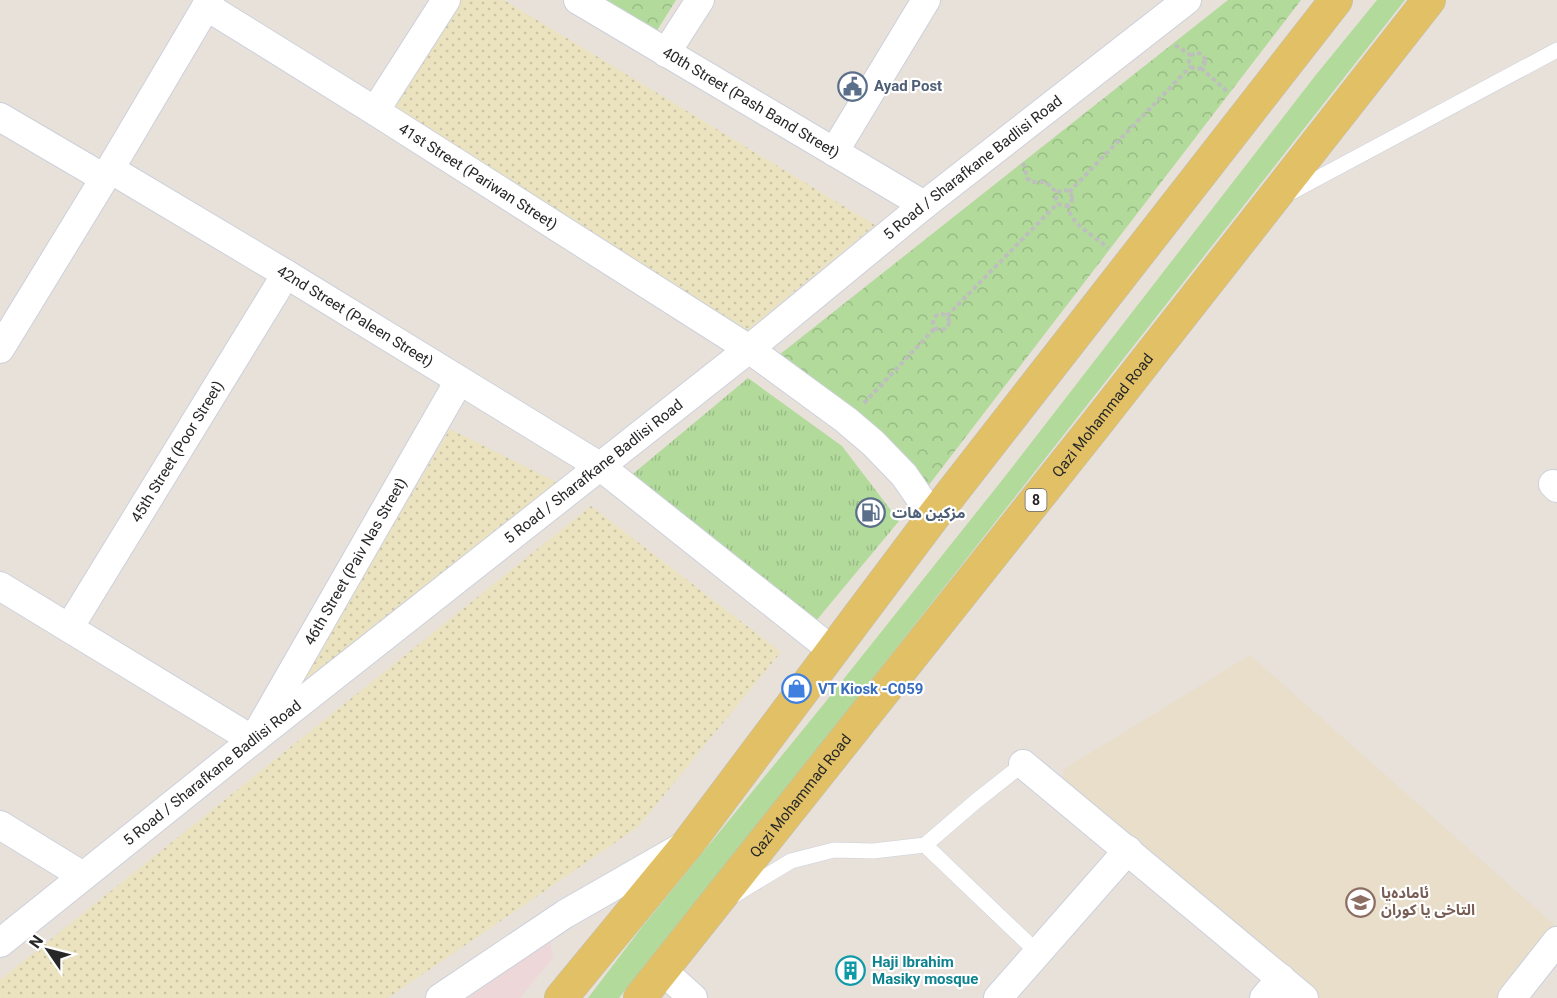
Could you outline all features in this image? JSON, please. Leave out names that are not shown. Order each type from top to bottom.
[{"type":"main road","points":[[561,998],[687,845],[933,517],[1336,0]]},
{"type":"main road","name":"Qazi Mohammad Road","points":[[640,998],[1097,423],[1429,0]]},
{"type":"street","points":[[375,111],[446,0]]},
{"type":"street","name":"40th Street (Pash Band Street)","points":[[578,0],[924,206]]},
{"type":"street","points":[[666,53],[700,0]]},
{"type":"street","points":[[834,152],[926,0]]},
{"type":"street","name":"5 Road / Sharafkane Badlisi Road","points":[[0,943],[748,349],[924,206],[1187,0]]},
{"type":"street","points":[[0,349],[208,3]]},
{"type":"street","name":"41st Street (Pariwan Street)","points":[[208,3],[748,349],[846,420],[873,443],[904,475],[933,517]]},
{"type":"street","name":"42nd Street (Paleen Street)","points":[[0,117],[107,173],[286,274],[601,466],[833,651]]},
{"type":"street","name":"45th Street (Poor Street)","points":[[69,628],[286,274]]},
{"type":"street","name":"46th Street (Paiv Nas Street)","points":[[253,740],[459,381]]},
{"type":"street","points":[[0,586],[253,740]]},
{"type":"street","points":[[1023,764],[1128,850],[1272,988],[1304,998]]},
{"type":"street","points":[[0,825],[83,876]]},
{"type":"street","points":[[440,998],[565,914],[687,845]]},
{"type":"street","points":[[998,998],[1128,850]]},
{"type":"street","points":[[1512,998],[1555,946]]},
{"type":"street","points":[[663,970],[693,998]]},
{"type":"lane","points":[[1269,204],[1557,50]]},
{"type":"lane","points":[[710,910],[790,861],[834,850],[873,850],[925,845],[1023,764]]},
{"type":"lane","points":[[925,845],[1038,953]]},
{"type":"path","points":[[1199,54],[1203,57],[1205,64],[1201,68],[1196,69],[1191,66],[1189,60],[1192,56],[1199,54]]},
{"type":"path","points":[[1069,192],[1191,66]]},
{"type":"path","points":[[1008,140],[1023,163],[1027,178],[1031,182],[1047,182],[1057,194],[1058,203]]},
{"type":"path","points":[[1057,194],[1063,190],[1069,192]]},
{"type":"path","points":[[1069,192],[1071,197],[1068,204],[1069,213],[1073,221],[1107,247],[1125,271]]},
{"type":"path","points":[[1058,203],[1068,204]]},
{"type":"path","points":[[947,316],[1058,203]]},
{"type":"path","points":[[941,314],[947,316],[948,327],[943,330],[933,323],[936,316],[941,314]]},
{"type":"path","points":[[846,420],[936,327]]},
{"type":"shaded area","points":[[1250,655],[1556,926],[1500,998],[1287,998],[1062,797],[1064,769]]},
{"type":"shaded area","points":[[550,941],[553,958],[520,998],[468,998]]},
{"type":"green space","points":[[604,0],[676,0],[656,32]]},
{"type":"green space","points":[[1228,0],[1301,0],[925,490],[779,355]]},
{"type":"green space","points":[[1377,0],[1405,0],[619,998],[588,998],[642,927],[1003,479],[1315,76]]},
{"type":"green space","points":[[748,378],[842,446],[899,521],[806,633],[610,493]]},
{"type":"sand","points":[[454,0],[504,0],[875,225],[743,334],[383,117]]},
{"type":"sand","points":[[450,429],[556,482],[286,708]]},
{"type":"sand","points":[[591,506],[781,652],[638,827],[388,998],[0,998],[0,980]]},
{"type":"place","name":"Ayad Post","points":[[853,86]]},
{"type":"place","name":"مزكين هات","points":[[871,513]]},
{"type":"place","name":"VT Kiosk -C059","points":[[797,689]]},
{"type":"place","name":"ئاماده‌یا التاخی یا کوران","points":[[1360,902]]},
{"type":"place","name":"Haji Ibrahim Masiky mosque","points":[[851,971]]}]
